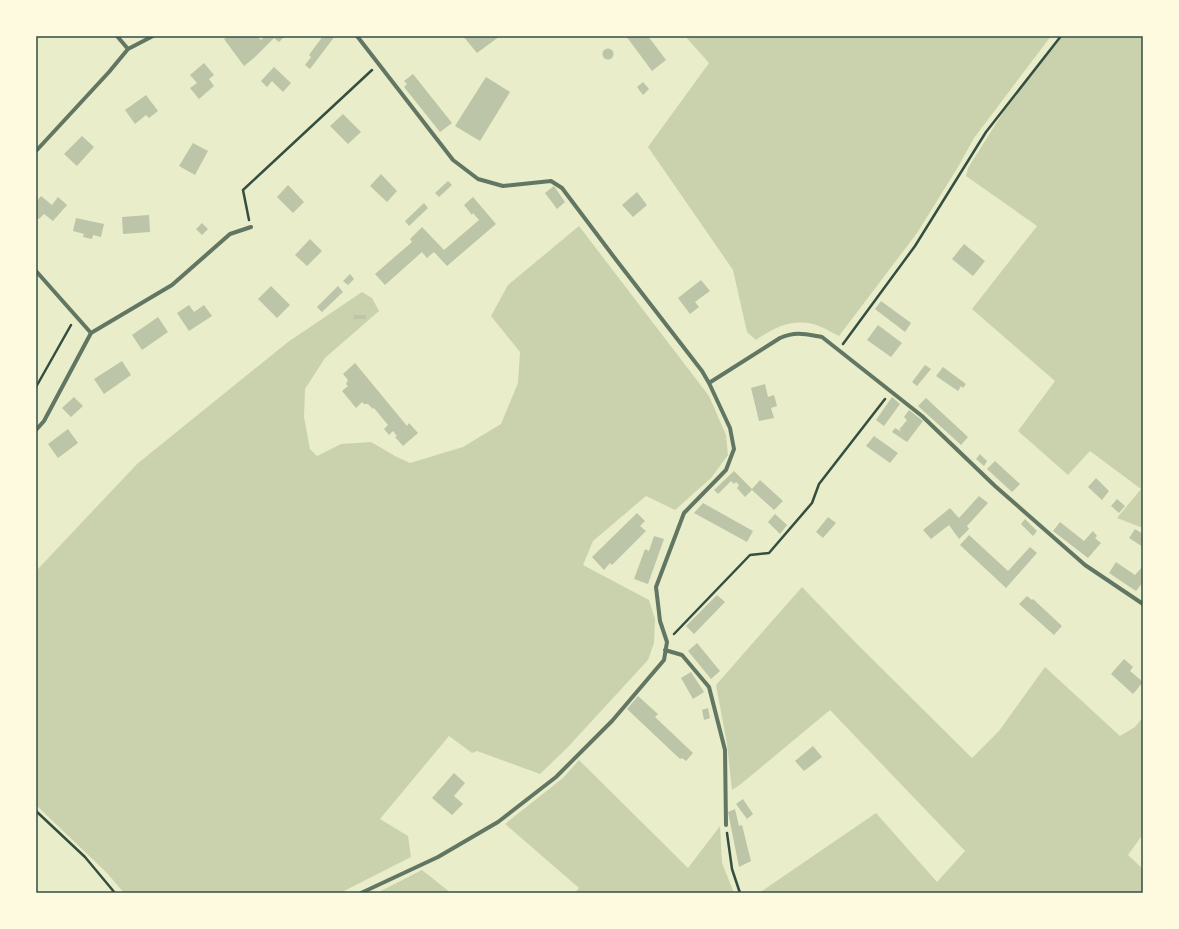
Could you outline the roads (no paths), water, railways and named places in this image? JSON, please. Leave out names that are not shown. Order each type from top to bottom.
[{"type":"street","points":[[117,36],[128,49]]},
{"type":"street","points":[[36,151],[109,72],[128,49],[153,36]]},
{"type":"street","points":[[357,36],[453,160],[478,179],[503,186],[551,181],[562,188],[702,371],[730,428],[734,449],[726,470],[684,513],[656,587],[660,621],[667,642],[664,660],[612,720],[556,777],[498,822],[438,857],[360,893]]},
{"type":"street","points":[[36,430],[44,421],[91,333],[172,285],[230,234],[251,227]]},
{"type":"street","points":[[36,271],[91,333]]},
{"type":"street","points":[[709,383],[780,338],[791,333],[803,333],[822,338],[922,416],[1068,551],[1085,565],[1143,604]]},
{"type":"street","points":[[665,650],[682,655],[709,687],[724,750],[726,825]]}]
